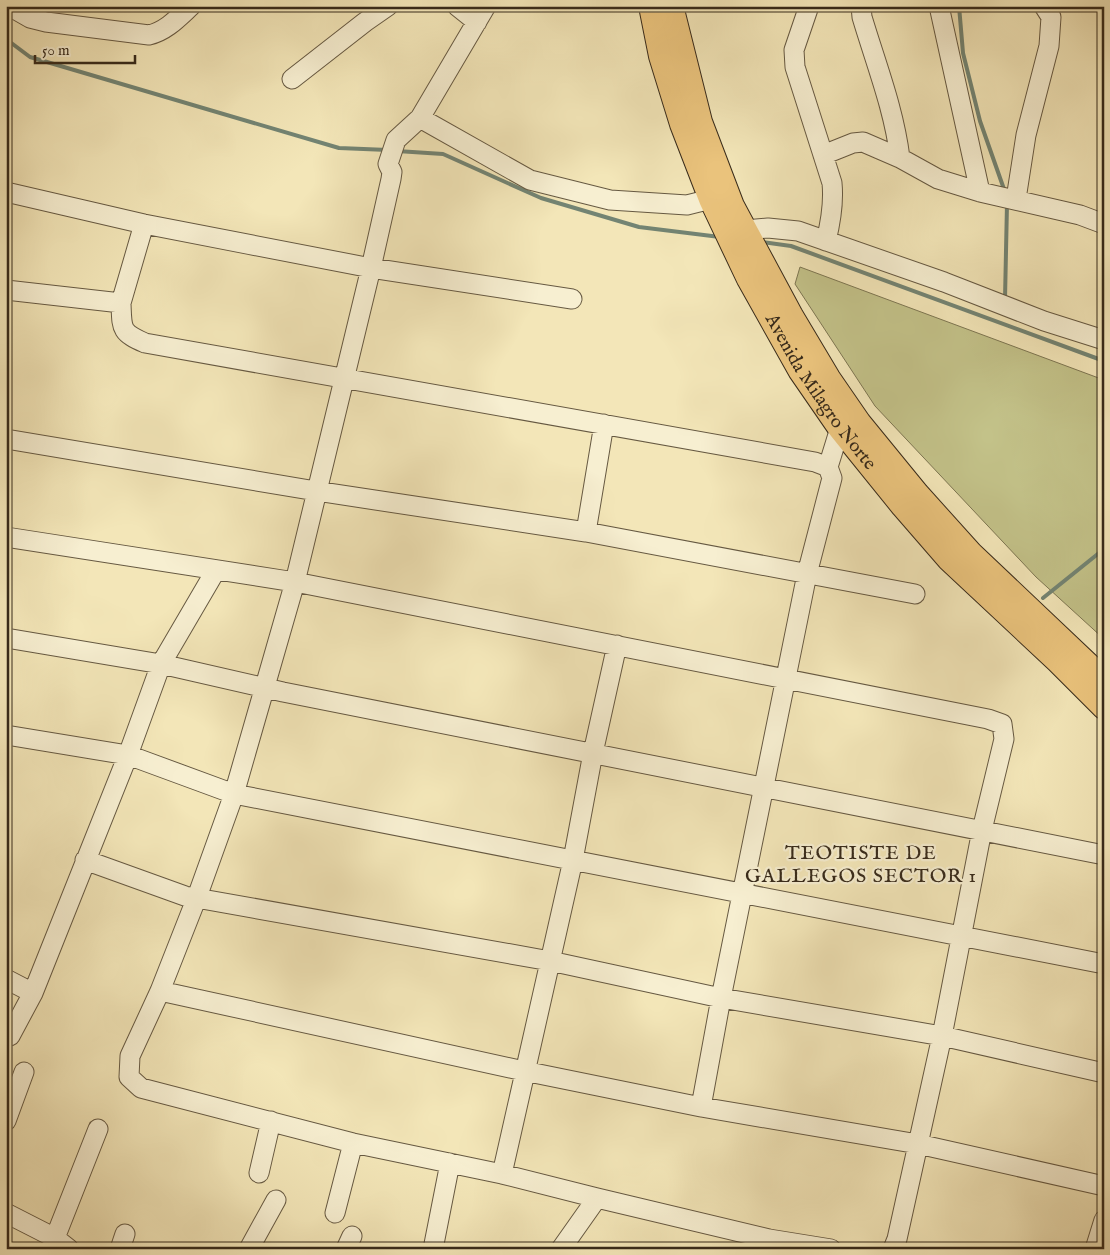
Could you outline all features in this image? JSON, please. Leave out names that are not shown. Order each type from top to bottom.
[{"type":"main road","name":"Avenida Milagro Norte","points":[[651,6],[661,56],[682,124],[711,199],[749,278],[800,370],[840,428],[949,559],[1058,661],[1104,707]]},
{"type":"main road","name":"Avenida Milagro Norte","points":[[671,6],[700,122],[732,206],[790,316],[828,378],[859,423],[917,494],[971,554],[1104,680]]},
{"type":"street","points":[[9,6],[30,18],[46,22],[149,35],[168,26],[191,6]]},
{"type":"street","points":[[292,79],[388,6]]},
{"type":"street","points":[[457,6],[481,14],[420,118],[396,140],[388,164],[392,172],[391,179],[371,268],[295,582],[265,688],[234,794],[197,897],[160,991],[130,1056],[129,1077],[141,1088],[353,1143],[502,1174],[768,1244],[831,1249]]},
{"type":"street","points":[[809,6],[794,50],[795,67],[832,182],[833,212],[826,241]]},
{"type":"street","points":[[861,6],[862,17],[897,131],[900,158]]},
{"type":"street","points":[[939,6],[980,192]]},
{"type":"street","points":[[1016,199],[1026,135],[1049,46],[1051,17],[1044,6]]},
{"type":"street","points":[[420,118],[530,180],[610,200],[687,205],[711,199]]},
{"type":"street","points":[[823,155],[854,143],[863,142],[900,158],[938,179],[980,192],[1080,215],[1104,224]]},
{"type":"street","points":[[6,192],[144,224],[371,268],[572,299]]},
{"type":"street","points":[[144,224],[121,303],[122,327],[129,336],[145,343],[604,424],[815,462],[828,466]]},
{"type":"street","points":[[745,230],[768,228],[798,231],[944,282],[1044,321],[1104,340]]},
{"type":"street","points":[[6,290],[121,303]]},
{"type":"street","points":[[586,532],[604,424]]},
{"type":"street","points":[[701,1107],[721,998],[807,574],[832,478],[828,466],[840,428]]},
{"type":"street","points":[[6,439],[316,491],[586,532],[915,594]]},
{"type":"street","points":[[6,537],[295,582],[988,719],[1002,724],[1004,739],[982,830],[942,1036],[897,1239],[893,1249]]},
{"type":"street","points":[[10,1036],[33,993],[128,755],[161,664],[216,570]]},
{"type":"street","points":[[6,638],[161,664],[265,688],[1104,855]]},
{"type":"street","points":[[502,1174],[573,860],[617,646]]},
{"type":"street","points":[[6,735],[128,755],[234,794],[1104,964]]},
{"type":"street","points":[[85,860],[184,896],[550,961],[721,998],[942,1036],[1104,1073]]},
{"type":"street","points":[[6,979],[33,993]]},
{"type":"street","points":[[160,991],[524,1071],[701,1107],[918,1144],[1104,1186]]},
{"type":"street","points":[[6,1121],[24,1072]]},
{"type":"street","points":[[259,1173],[271,1121]]},
{"type":"street","points":[[6,1213],[58,1245],[98,1129]]},
{"type":"street","points":[[335,1213],[353,1143]]},
{"type":"street","points":[[433,1249],[450,1163]]},
{"type":"street","points":[[561,1249],[596,1198]]},
{"type":"street","points":[[249,1249],[276,1200]]},
{"type":"street","points":[[1095,1249],[1104,1220]]},
{"type":"shaded area","points":[[800,267],[1104,380],[1104,639],[1036,577],[875,406],[795,284]]},
{"type":"waterway","points":[[959,6],[963,53],[980,121],[1005,192]]},
{"type":"waterway","points":[[6,39],[30,57],[339,148],[388,150]]},
{"type":"waterway","points":[[397,151],[443,154],[541,198],[639,227],[720,237]]},
{"type":"waterway","points":[[1005,299],[1007,204]]},
{"type":"waterway","points":[[762,242],[791,246],[1104,361]]},
{"type":"waterway","points":[[1043,598],[1104,549]]},
{"type":"district","name":"TEOTISTE DE GALLEGOS SECTOR 1","points":[[861,864]]}]
